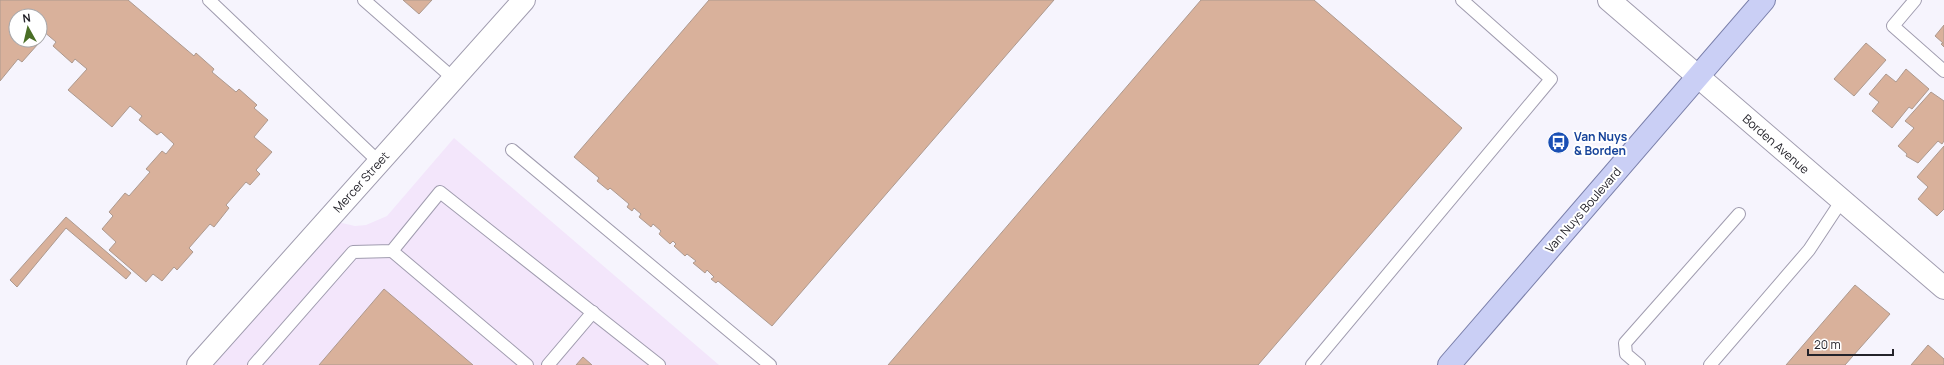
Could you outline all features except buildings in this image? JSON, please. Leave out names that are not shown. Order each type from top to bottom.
[{"type":"main road","name":"Van Nuys Boulevard","points":[[1449,365],[1764,0]]},
{"type":"street","name":"Mercer Street","points":[[198,365],[524,0]]},
{"type":"street","name":"Borden Avenue","points":[[1608,0],[1944,288]]},
{"type":"lane","points":[[209,0],[380,162]]},
{"type":"lane","points":[[364,0],[454,79]]},
{"type":"lane","points":[[1312,365],[1551,79],[1462,0]]},
{"type":"lane","points":[[1915,0],[1893,26],[1944,71]]},
{"type":"lane","points":[[512,150],[770,365]]},
{"type":"lane","points":[[392,251],[440,192],[659,365]]},
{"type":"lane","points":[[1710,365],[1809,250],[1842,200]]},
{"type":"lane","points":[[1639,365],[1626,354],[1625,343],[1739,214]]},
{"type":"lane","points":[[254,365],[353,252],[392,251],[527,365]]},
{"type":"lane","points":[[548,365],[593,312]]},
{"type":"shaded area","points":[[454,138],[719,365],[208,365],[333,221],[355,226],[366,225],[387,216]]},
{"type":"place","name":"Van Nuys & Borden","points":[[1559,143]]}]
